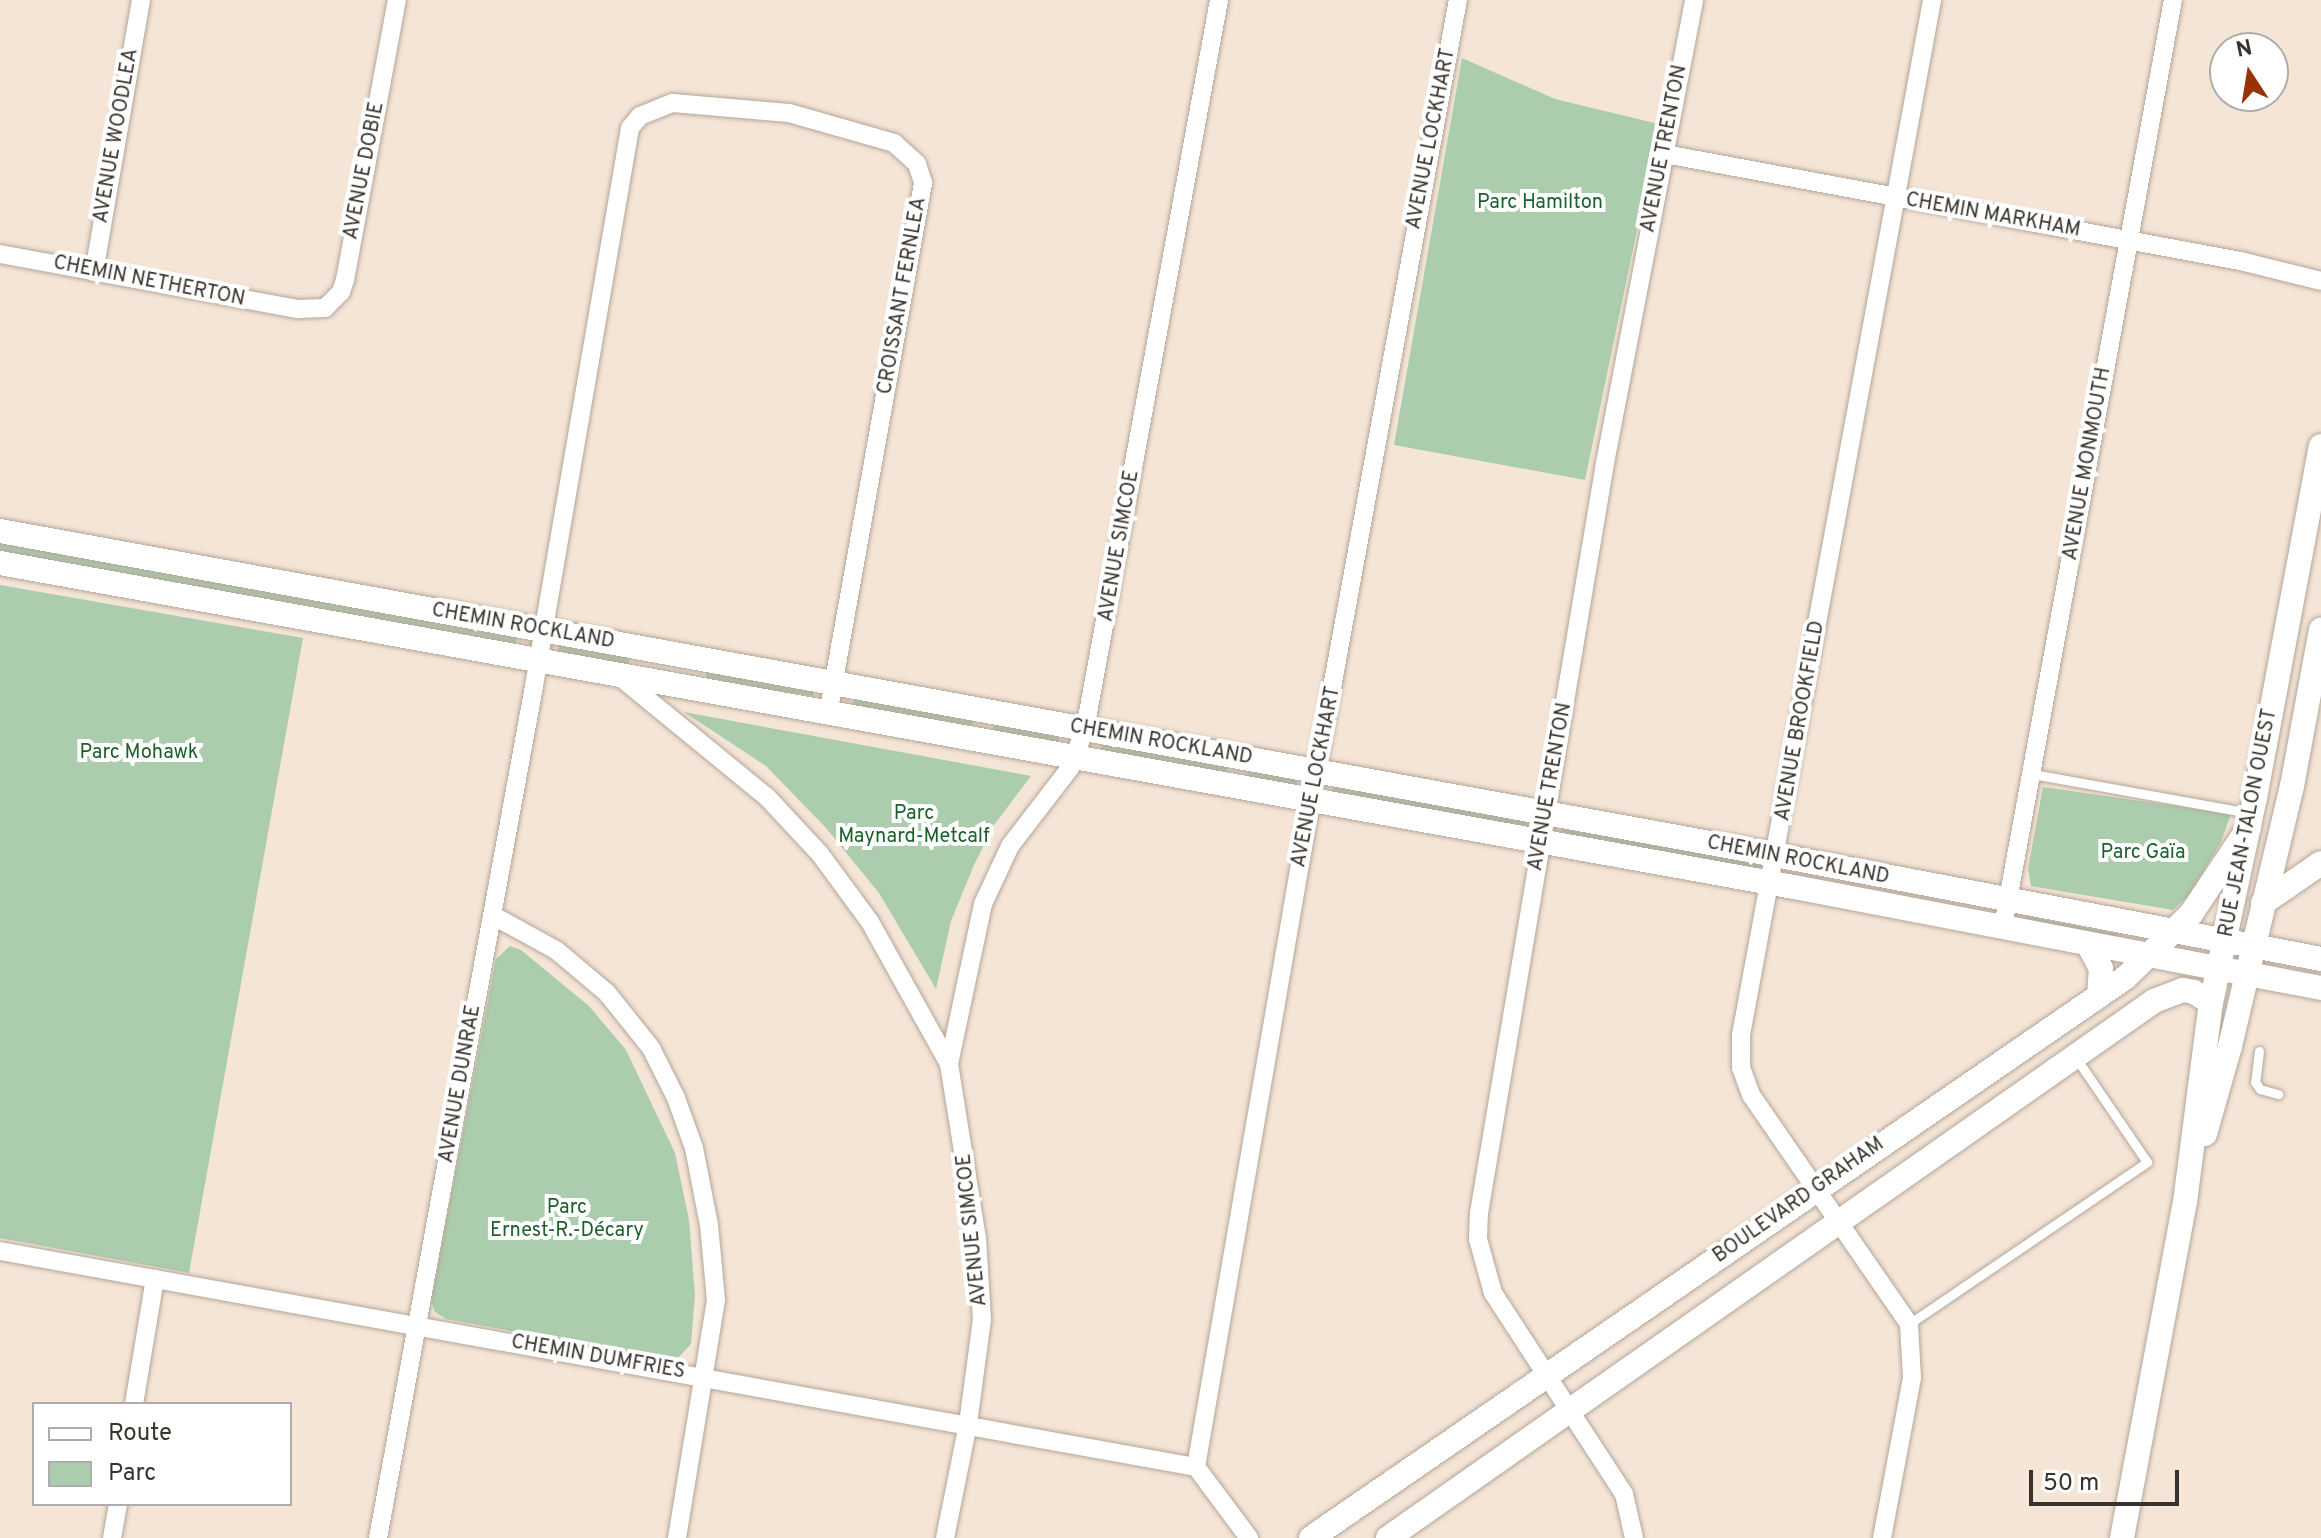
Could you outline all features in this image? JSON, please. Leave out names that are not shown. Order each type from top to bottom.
[{"type":"street","name":"AVENUE WOODLEA","points":[[94,272],[141,0]]},
{"type":"street","name":"AVENUE DOBIE","points":[[298,309],[325,308],[341,292],[397,0]]},
{"type":"street","name":"AVENUE SIMCOE","points":[[949,1064],[983,904],[1010,846],[1075,758],[1085,729],[1219,0]]},
{"type":"street","name":"AVENUE LOCKHART","points":[[1196,1467],[1312,802],[1458,0]]},
{"type":"street","name":"AVENUE TRENTON","points":[[1634,1538],[1632,1517],[1624,1494],[1493,1293],[1478,1239],[1479,1213],[1602,480],[1694,0]]},
{"type":"street","name":"AVENUE BROOKFIELD","points":[[1909,1324],[1751,1095],[1741,1068],[1741,1035],[1777,857],[1932,0]]},
{"type":"street","name":"AVENUE MONMOUTH","points":[[2003,927],[2173,0]]},
{"type":"street","name":"CROISSANT FERNLEA","points":[[543,631],[630,128],[640,116],[673,103],[789,113],[894,143],[917,164],[923,183],[828,714]]},
{"type":"street","name":"CHEMIN MARKHAM","points":[[1665,154],[2240,261],[2321,281]]},
{"type":"street","name":"CHEMIN NETHERTON","points":[[0,254],[298,309]]},
{"type":"street","name":"RUE JEAN-TALON OUEST","points":[[2122,1538],[2185,1202],[2211,1003],[2226,942],[2321,446]]},
{"type":"street","name":"CHEMIN ROCKLAND","points":[[0,531],[1547,813],[2321,959]]},
{"type":"street","name":"CHEMIN ROCKLAND","points":[[0,563],[2003,927],[2321,988]]},
{"type":"street","name":"RUE JEAN-TALON OUEST","points":[[2185,1202],[2230,1046],[2254,947],[2292,786],[2321,630]]},
{"type":"street","name":"AVENUE DUNRAE","points":[[378,1538],[543,631]]},
{"type":"street","name":"AVENUE SIMCOE","points":[[619,676],[767,797],[820,854],[870,922],[949,1064],[977,1238],[982,1319],[968,1424],[945,1538]]},
{"type":"street","name":"BOULEVARD GRAHAM","points":[[1311,1538],[2125,978],[2173,932],[2208,892],[2250,820]]},
{"type":"street","points":[[2263,903],[2321,863]]},
{"type":"street","points":[[492,915],[556,950],[607,993],[651,1048],[676,1098],[694,1148],[709,1225],[716,1300],[706,1377],[677,1538]]},
{"type":"street","points":[[2088,944],[2101,968],[2099,996]]},
{"type":"street","points":[[2125,978],[2145,1007]]},
{"type":"street","name":"BOULEVARD GRAHAM","points":[[1388,1538],[2145,1007],[2164,995],[2183,990],[2194,992],[2211,1003]]},
{"type":"street","name":"CHEMIN DUMFRIES","points":[[0,1251],[1196,1467]]},
{"type":"street","points":[[134,1402],[155,1279]]},
{"type":"street","points":[[1882,1538],[1912,1378],[1909,1324]]},
{"type":"street","points":[[1196,1467],[1249,1538]]},
{"type":"street","points":[[112,1538],[118,1506]]},
{"type":"lane","points":[[2033,774],[2250,820]]},
{"type":"lane","points":[[2259,1051],[2255,1075],[2257,1086],[2278,1094]]},
{"type":"lane","points":[[1909,1324],[2147,1162],[2075,1055]]},
{"type":"green space","name":"Parc Hamilton","points":[[1462,58],[1555,99],[1659,124],[1585,480],[1394,445]]},
{"type":"green space","points":[[0,542],[517,635],[515,648],[0,554]]},
{"type":"green space","name":"Parc Mohawk","points":[[0,585],[303,638],[189,1273],[0,1238]]},
{"type":"green space","points":[[560,644],[630,656],[628,669],[557,652]]},
{"type":"green space","points":[[707,670],[812,690],[814,696],[705,682]]},
{"type":"green space","points":[[855,698],[974,719],[972,731],[851,706]]},
{"type":"green space","name":"Parc Maynard-Metcalf","points":[[684,712],[1031,776],[994,825],[974,865],[951,921],[936,989],[879,893],[826,828],[766,766]]},
{"type":"green space","points":[[994,723],[1058,735],[1059,741],[991,735]]},
{"type":"green space","points":[[1103,744],[1228,765],[1226,777],[1100,752]]},
{"type":"green space","points":[[1248,769],[1296,777],[1298,787],[1246,781]]},
{"type":"green space","points":[[1335,785],[1527,821],[1528,827],[1332,792]]},
{"type":"green space","name":"Parc Gaïa","points":[[2043,787],[2231,814],[2221,842],[2189,895],[2173,910],[2031,886],[2028,869]]},
{"type":"green space","points":[[1563,827],[1758,864],[1759,870],[1560,834]]},
{"type":"green space","points":[[2026,916],[2118,934],[2116,940],[2025,920]]},
{"type":"green space","name":"Parc Ernest-R.-Décary","points":[[510,946],[521,950],[589,1006],[626,1050],[675,1153],[689,1220],[695,1295],[691,1344],[678,1358],[669,1360],[446,1319],[435,1312],[431,1301],[496,959]]}]
